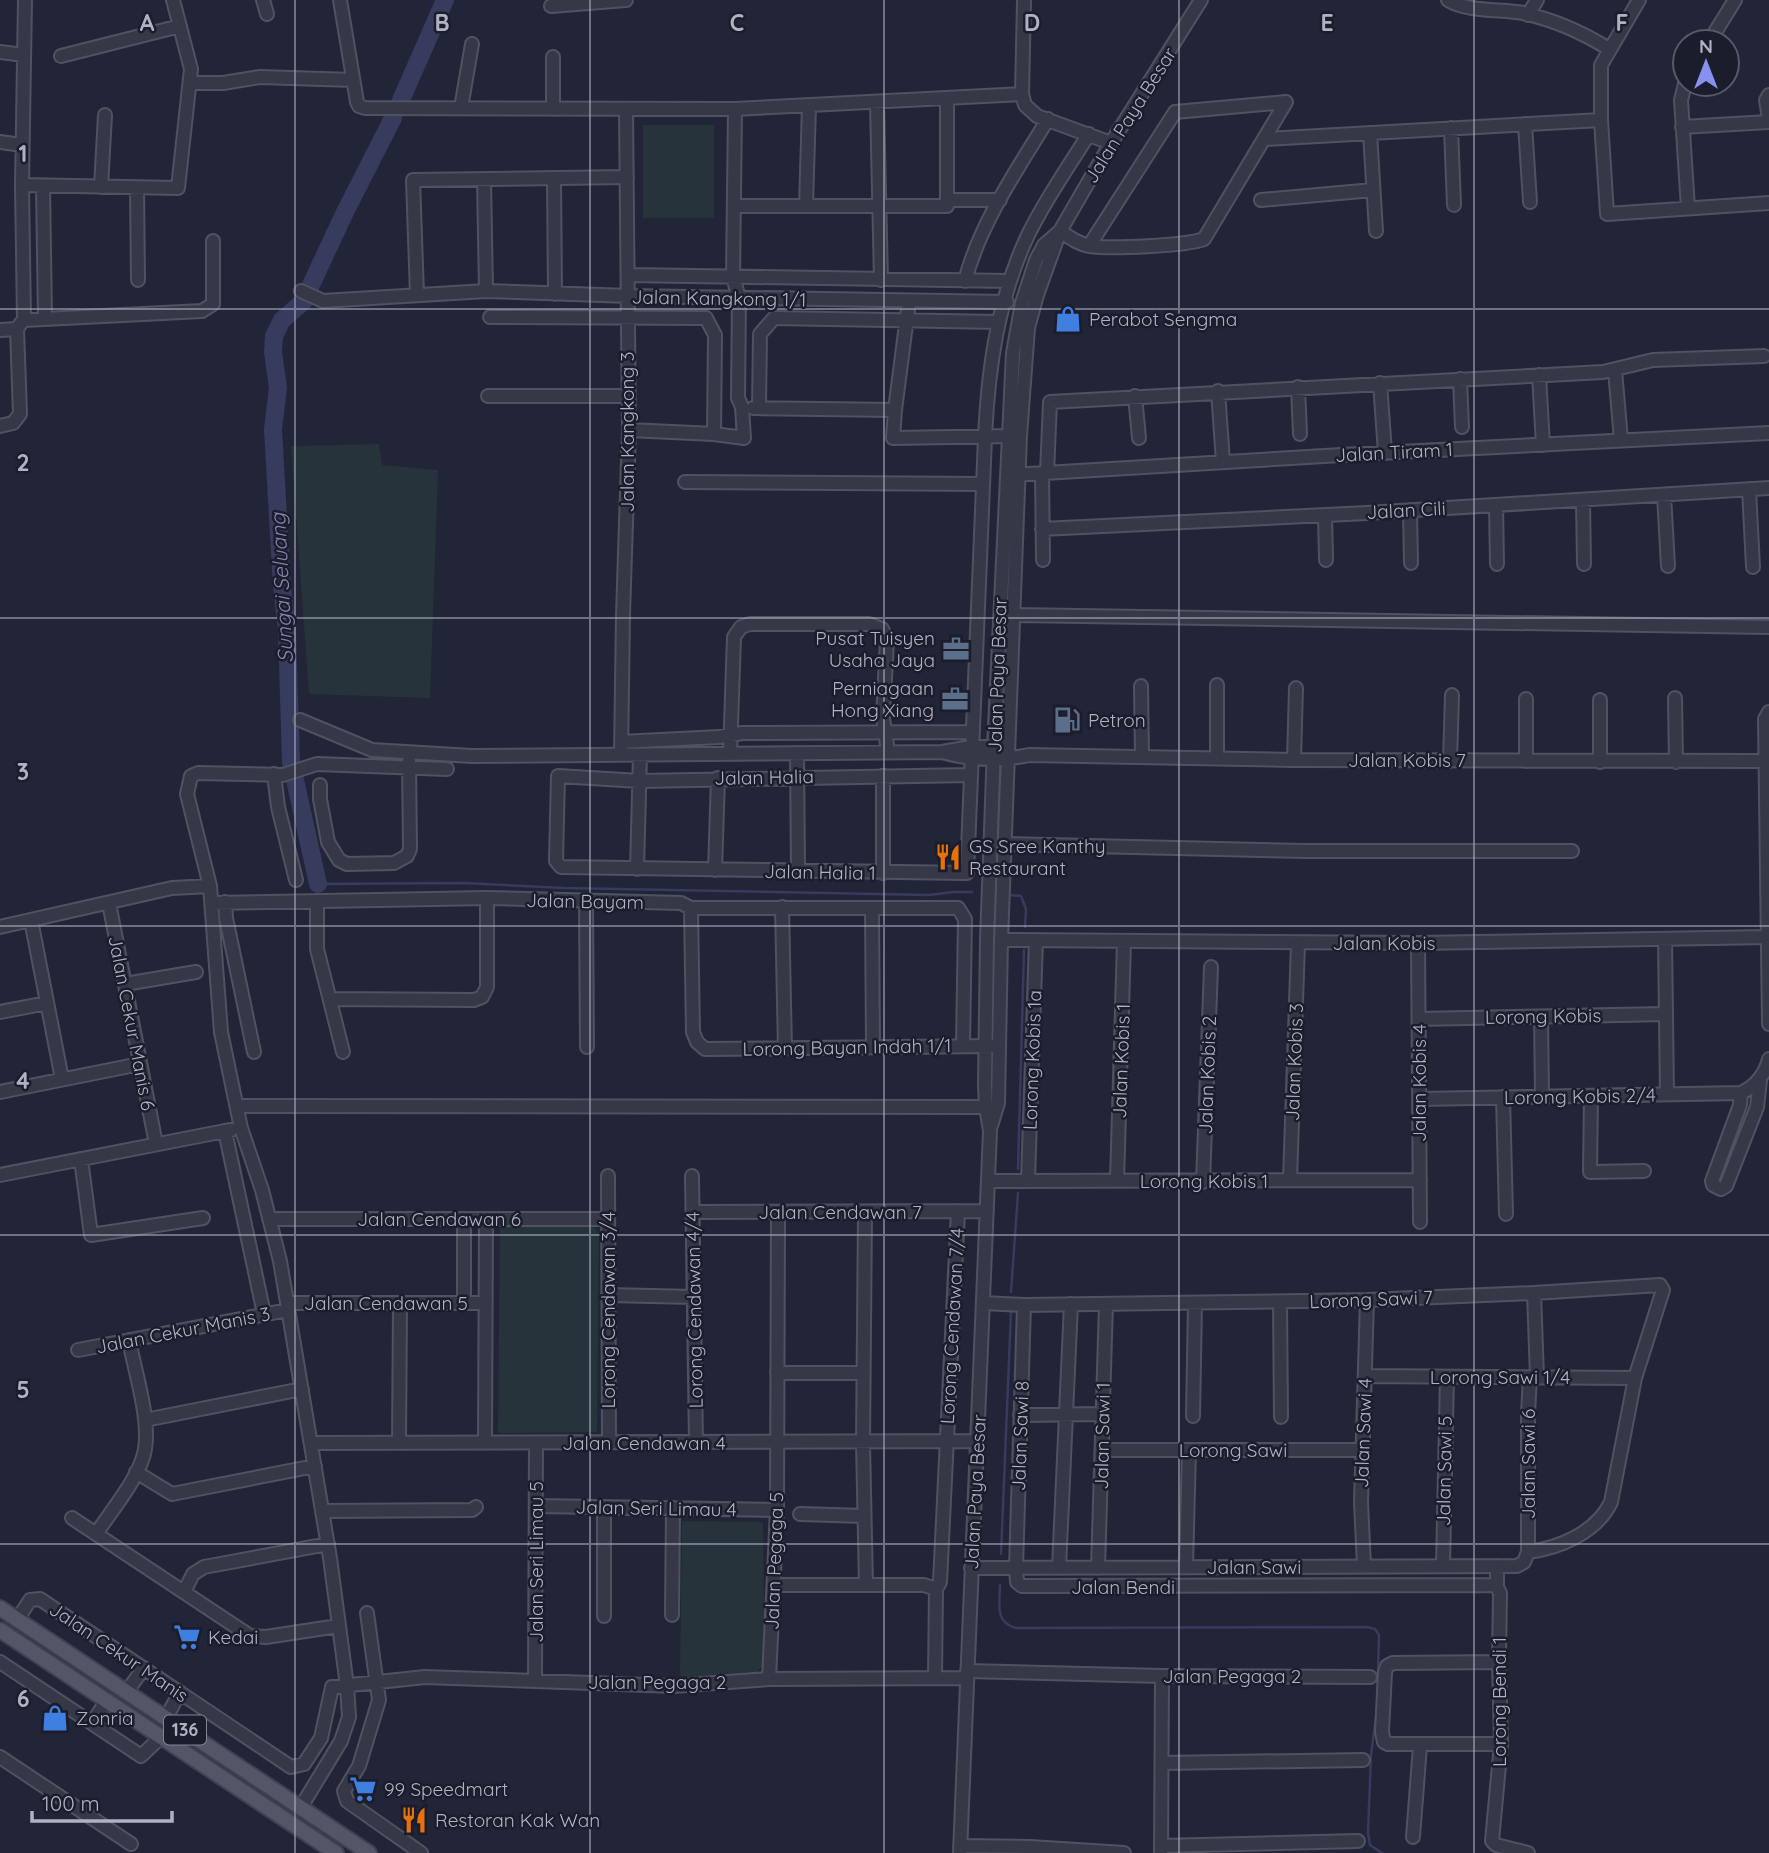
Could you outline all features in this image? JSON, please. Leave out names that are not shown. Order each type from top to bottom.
[{"type":"main road","name":"136","points":[[0,1608],[369,1853]]},
{"type":"main road","name":"136","points":[[0,1630],[336,1853]]},
{"type":"street","points":[[0,426],[13,423],[20,414],[25,0]]},
{"type":"street","points":[[22,186],[178,188],[191,69],[173,0]]},
{"type":"street","points":[[263,0],[267,14]]},
{"type":"street","points":[[340,0],[359,106],[735,109],[1022,94]]},
{"type":"street","points":[[551,6],[626,0]]},
{"type":"street","points":[[1024,0],[1022,94],[1025,105],[1030,111],[1048,119],[1111,143]]},
{"type":"street","name":"Jalan Paya Besar","points":[[1014,436],[1028,328],[1060,231],[1111,143],[1201,0]]},
{"type":"street","points":[[1448,0],[1464,8],[1480,7],[1528,15],[1572,27],[1609,49]]},
{"type":"street","points":[[1528,15],[1537,0]]},
{"type":"street","points":[[1639,0],[1601,65],[1601,120],[1607,214],[1769,203]]},
{"type":"street","points":[[1718,28],[1735,0]]},
{"type":"street","points":[[61,56],[180,26]]},
{"type":"street","points":[[461,108],[472,44]]},
{"type":"street","points":[[0,52],[24,55]]},
{"type":"street","points":[[553,57],[553,109]]},
{"type":"street","points":[[190,83],[223,83],[260,77],[353,80]]},
{"type":"street","points":[[1682,127],[1769,121],[1766,100],[1769,95]]},
{"type":"street","points":[[947,98],[947,203]]},
{"type":"street","points":[[1682,98],[1688,208]]},
{"type":"street","points":[[877,102],[881,280]]},
{"type":"street","points":[[1060,231],[1089,246],[1150,245],[1203,239],[1286,102],[1175,112],[1089,246]]},
{"type":"street","points":[[806,206],[809,106]]},
{"type":"street","points":[[629,430],[714,433],[744,438],[743,407],[738,398],[739,298],[733,277],[735,109]]},
{"type":"street","name":"Jalan Kangkong 3","points":[[621,748],[629,430],[626,110]]},
{"type":"street","points":[[101,187],[105,116]]},
{"type":"street","points":[[965,281],[971,256],[1000,200],[1048,119]]},
{"type":"street","points":[[1264,139],[1601,120]]},
{"type":"street","points":[[1525,124],[1530,202]]},
{"type":"street","points":[[1451,128],[1454,205]]},
{"type":"street","points":[[1370,133],[1376,231]]},
{"type":"street","name":"Jalan Halia 1","points":[[557,865],[637,869],[967,873],[971,732],[990,372],[1002,302],[1029,233],[1089,134]]},
{"type":"street","points":[[0,142],[22,145]]},
{"type":"street","points":[[416,294],[413,180],[627,177]]},
{"type":"street","points":[[554,178],[555,294]]},
{"type":"street","points":[[484,179],[486,290]]},
{"type":"street","points":[[43,186],[45,319]]},
{"type":"street","points":[[137,188],[138,280]]},
{"type":"street","points":[[1261,200],[1373,190]]},
{"type":"street","points":[[734,206],[880,207],[1000,200]]},
{"type":"street","name":"Jalan Paya Besar","points":[[990,1131],[998,1103],[1000,1046],[994,940],[994,752],[1014,436],[1013,352],[1022,303],[1036,260],[1044,245],[1060,231]]},
{"type":"street","points":[[0,330],[45,319],[202,311],[213,304],[213,241]]},
{"type":"street","points":[[629,275],[1010,281]]},
{"type":"street","name":"Jalan Kangkong 1/1","points":[[307,294],[323,301],[486,290],[629,296],[1022,303]]},
{"type":"street","points":[[909,301],[893,439],[1014,436]]},
{"type":"street","points":[[490,317],[706,318],[715,335],[714,433]]},
{"type":"street","points":[[759,408],[760,334],[774,318],[999,322]]},
{"type":"street","points":[[1043,561],[1044,473],[1050,402],[1539,375],[1615,370],[1640,361],[1764,356]]},
{"type":"street","points":[[1615,370],[1621,440]]},
{"type":"street","points":[[1539,375],[1543,444]]},
{"type":"street","points":[[1460,379],[1462,427]]},
{"type":"street","points":[[1380,383],[1385,452]]},
{"type":"street","points":[[1298,387],[1300,434]]},
{"type":"street","points":[[1218,391],[1223,462]]},
{"type":"street","points":[[488,396],[629,396]]},
{"type":"street","points":[[1135,396],[1139,438]]},
{"type":"street","points":[[743,407],[895,410]]},
{"type":"street","name":"Jalan Tiram 1","points":[[1012,475],[1385,452],[1769,433]]},
{"type":"street","name":"Jalan Paya Besar","points":[[960,1850],[990,1131],[986,1107],[986,1046],[1004,844],[1014,615],[1012,475]]},
{"type":"street","points":[[685,482],[983,484]]},
{"type":"street","name":"Jalan Cili","points":[[1042,529],[1769,488]]},
{"type":"street","points":[[1749,489],[1753,566]]},
{"type":"street","points":[[1664,495],[1668,566]]},
{"type":"street","points":[[1583,500],[1584,564]]},
{"type":"street","points":[[1496,505],[1497,564]]},
{"type":"street","points":[[1410,510],[1411,563]]},
{"type":"street","points":[[1325,515],[1326,560]]},
{"type":"street","points":[[1014,615],[1769,627]]},
{"type":"street","points":[[730,754],[734,637],[741,627],[750,624],[869,624],[882,629],[887,639],[883,718],[888,752]]},
{"type":"street","points":[[1217,685],[1217,758]]},
{"type":"street","points":[[1141,686],[1142,756]]},
{"type":"street","points":[[1294,760],[1296,688]]},
{"type":"street","points":[[1450,761],[1452,695]]},
{"type":"street","points":[[1675,698],[1676,762]]},
{"type":"street","points":[[1526,699],[1526,761]]},
{"type":"street","points":[[1600,762],[1601,699]]},
{"type":"street","points":[[1769,712],[1765,719],[1769,1024]]},
{"type":"street","points":[[300,720],[372,750],[472,756],[621,748],[731,734],[971,732]]},
{"type":"street","name":"Jalan Kobis 7","points":[[621,748],[640,755],[994,752],[1294,760],[1766,761]]},
{"type":"street","points":[[797,753],[798,871]]},
{"type":"street","points":[[320,785],[328,842],[339,859],[347,864],[394,863],[407,856],[410,849],[408,754]]},
{"type":"street","points":[[637,869],[640,755]]},
{"type":"street","points":[[301,1807],[341,1741],[349,1717],[346,1686],[328,1544],[302,1389],[269,1219],[241,1128],[222,1032],[210,886],[187,794],[191,776],[209,772],[278,775],[317,764],[447,769]]},
{"type":"street","points":[[278,775],[278,807],[296,880]]},
{"type":"street","name":"Jalan Halia","points":[[557,865],[558,776],[640,780],[970,775]]},
{"type":"street","points":[[883,776],[883,873]]},
{"type":"street","points":[[715,870],[718,778]]},
{"type":"street","points":[[1004,844],[1305,851],[1572,851]]},
{"type":"street","points":[[0,927],[172,888],[210,886]]},
{"type":"street","points":[[330,999],[474,1000],[482,997],[486,987],[486,898]]},
{"type":"street","name":"Jalan Bayam","points":[[212,903],[486,898],[681,903],[691,908],[958,908],[965,919],[966,939]]},
{"type":"street","points":[[317,901],[317,949],[343,1052]]},
{"type":"street","points":[[586,901],[587,1048]]},
{"type":"street","points":[[225,902],[254,1052]]},
{"type":"street","name":"Jalan Cekur Manis 6","points":[[109,903],[156,1144]]},
{"type":"street","points":[[782,907],[785,1049]]},
{"type":"street","name":"Lorong Bayan Indah 1/1","points":[[691,908],[693,1032],[696,1042],[705,1049],[1000,1046]]},
{"type":"street","points":[[872,908],[873,1047]]},
{"type":"street","points":[[31,920],[62,1079]]},
{"type":"street","name":"Jalan Kobis","points":[[966,939],[1418,943],[1768,937]]},
{"type":"street","points":[[963,1046],[966,939]]},
{"type":"street","points":[[1665,939],[1667,1094]]},
{"type":"street","name":"Lorong Kobis 1a","points":[[1028,1180],[1036,940]]},
{"type":"street","name":"Jalan Kobis 1","points":[[1117,1181],[1124,941]]},
{"type":"street","name":"Jalan Kobis 3","points":[[1290,1180],[1298,943]]},
{"type":"street","name":"Jalan Kobis 4","points":[[1418,943],[1420,1222]]},
{"type":"street","name":"Jalan Kobis 2","points":[[1203,1182],[1211,967]]},
{"type":"street","points":[[125,985],[196,972]]},
{"type":"street","points":[[0,1012],[47,1003]]},
{"type":"street","name":"Lorong Kobis","points":[[1419,1018],[1666,1014]]},
{"type":"street","points":[[1541,1017],[1542,1096]]},
{"type":"street","points":[[1760,1080],[1741,1093],[1740,1105],[1712,1181],[1713,1185],[1721,1189],[1727,1186],[1757,1107],[1760,1080],[1769,1059]]},
{"type":"street","points":[[0,1092],[141,1064]]},
{"type":"street","name":"Lorong Kobis 2/4","points":[[1420,1099],[1741,1093]]},
{"type":"street","points":[[1591,1096],[1590,1171],[1644,1171]]},
{"type":"street","points":[[1503,1097],[1506,1214]]},
{"type":"street","points":[[237,1105],[986,1107]]},
{"type":"street","points":[[0,1175],[241,1128]]},
{"type":"street","points":[[225,1131],[264,1314]]},
{"type":"street","points":[[82,1159],[91,1235],[203,1217]]},
{"type":"street","name":"Lorong Cendawan 3/4","points":[[608,1177],[609,1443]]},
{"type":"street","name":"Lorong Cendawan 4/4","points":[[692,1177],[696,1443]]},
{"type":"street","name":"Lorong Kobis 1","points":[[988,1181],[1420,1180]]},
{"type":"street","name":"Jalan Cendawan 7","points":[[693,1212],[987,1212]]},
{"type":"street","name":"Jalan Pegaga 5","points":[[769,1679],[777,1510],[778,1212]]},
{"type":"street","points":[[865,1212],[863,1443],[866,1585]]},
{"type":"street","name":"Lorong Cendawan 7/4","points":[[935,1678],[936,1588],[940,1583],[958,1212]]},
{"type":"street","name":"Jalan Cendawan 6","points":[[269,1219],[608,1219]]},
{"type":"street","points":[[464,1219],[464,1303]]},
{"type":"street","points":[[485,1443],[486,1219]]},
{"type":"street","name":"Lorong Sawi 7","points":[[984,1303],[1024,1305],[1367,1300],[1660,1285],[1663,1290],[1635,1378]]},
{"type":"street","name":"Jalan Sawi 6","points":[[1528,1552],[1528,1414],[1534,1377],[1534,1293]]},
{"type":"street","points":[[608,1295],[694,1297]]},
{"type":"street","name":"Jalan Sawi 4","points":[[1364,1566],[1361,1502],[1367,1300]]},
{"type":"street","points":[[1280,1302],[1281,1417]]},
{"type":"street","points":[[399,1443],[400,1303]]},
{"type":"street","name":"Jalan Cendawan 5","points":[[287,1306],[485,1303]]},
{"type":"street","points":[[1193,1416],[1195,1303]]},
{"type":"street","points":[[1059,1568],[1072,1304]]},
{"type":"street","name":"Jalan Sawi 1","points":[[1098,1568],[1106,1304]]},
{"type":"street","name":"Jalan Sawi 8","points":[[1016,1568],[1024,1305]]},
{"type":"street","name":"Jalan Cekur Manis 3","points":[[78,1350],[264,1314],[287,1306]]},
{"type":"street","points":[[96,1534],[136,1472],[145,1448],[145,1420],[129,1340]]},
{"type":"street","points":[[777,1373],[863,1373]]},
{"type":"street","name":"Lorong Sawi 1/4","points":[[1365,1376],[1635,1378]]},
{"type":"street","name":"Jalan Sawi 5","points":[[1443,1566],[1447,1377]]},
{"type":"street","points":[[1528,1552],[1547,1550],[1563,1544],[1605,1515],[1611,1502],[1635,1378]]},
{"type":"street","points":[[145,1420],[302,1389]]},
{"type":"street","points":[[1020,1415],[1102,1414]]},
{"type":"street","name":"Jalan Cendawan 4","points":[[311,1443],[978,1441]]},
{"type":"street","name":"Jalan Seri Limau 5","points":[[535,1680],[536,1443]]},
{"type":"street","name":"Lorong Sawi","points":[[1102,1450],[1363,1450]]},
{"type":"street","points":[[1185,1567],[1189,1450]]},
{"type":"street","points":[[136,1472],[172,1494],[315,1466]]},
{"type":"street","name":"Jalan Seri Limau 4","points":[[536,1506],[777,1510]]},
{"type":"street","points":[[323,1511],[472,1510],[476,1507]]},
{"type":"street","points":[[604,1507],[604,1616]]},
{"type":"street","points":[[672,1615],[673,1508]]},
{"type":"street","points":[[800,1514],[864,1516]]},
{"type":"street","points":[[72,1518],[250,1636],[338,1626]]},
{"type":"street","points":[[184,1592],[193,1574],[204,1567],[328,1544]]},
{"type":"street","name":"Jalan Sawi","points":[[971,1568],[1517,1566],[1524,1562],[1528,1552]]},
{"type":"street","name":"Lorong Bendi 1","points":[[1497,1566],[1497,1587],[1500,1593],[1501,1744],[1492,1841],[1496,1845],[1528,1853]]},
{"type":"street","name":"Jalan Bendi","points":[[1016,1568],[1017,1583],[1031,1587],[1497,1587]]},
{"type":"street","points":[[775,1585],[923,1585],[936,1588]]},
{"type":"street","name":"Jalan Cekur Manis","points":[[17,1619],[30,1600],[37,1599],[292,1767],[304,1764],[321,1738],[332,1686]]},
{"type":"street","points":[[367,1613],[379,1700],[359,1766],[344,1791],[347,1801],[418,1852]]},
{"type":"street","points":[[0,1662],[141,1756],[160,1738]]},
{"type":"street","points":[[1499,1662],[1393,1663],[1387,1666],[1382,1732],[1384,1742],[1388,1744],[1501,1744]]},
{"type":"street","points":[[127,1691],[144,1668]]},
{"type":"street","name":"Jalan Pegaga 2","points":[[332,1686],[425,1677],[674,1686],[769,1679],[935,1678],[967,1674],[1370,1677]]},
{"type":"street","points":[[1162,1676],[1161,1849],[1358,1841]]},
{"type":"street","points":[[166,1718],[180,1692]]},
{"type":"street","points":[[92,1723],[106,1702]]},
{"type":"street","points":[[1413,1837],[1420,1746]]},
{"type":"street","points":[[0,1757],[131,1844]]},
{"type":"street","points":[[1162,1763],[1363,1760]]},
{"type":"street","points":[[960,1850],[1030,1847],[1124,1853]]},
{"type":"shaded area","points":[[643,125],[714,125],[714,218],[643,218]]},
{"type":"shaded area","points":[[379,444],[382,465],[438,470],[430,698],[309,694],[291,446]]},
{"type":"shaded area","points":[[500,1227],[594,1227],[599,1234],[597,1432],[498,1433]]},
{"type":"shaded area","points":[[682,1521],[763,1522],[765,1663],[757,1672],[680,1677]]},
{"type":"waterway","name":"Sungai Seluang","points":[[401,100],[445,0]]},
{"type":"waterway","name":"Sungai Seluang","points":[[311,285],[393,118]]},
{"type":"waterway","name":"Sungai Seluang","points":[[304,301],[282,320],[274,336],[273,352],[278,388],[273,429],[287,630],[291,762],[318,884]]},
{"type":"waterway","points":[[318,884],[463,883],[564,888],[929,895],[972,892]]},
{"type":"waterway","points":[[1009,895],[1021,896],[1026,909],[1025,927]]},
{"type":"waterway","points":[[1018,1169],[1024,950]]},
{"type":"waterway","points":[[1011,1292],[1018,1193]]},
{"type":"waterway","points":[[1001,1554],[1011,1312]]},
{"type":"waterway","points":[[1000,1585],[1001,1617],[1016,1628],[1375,1629],[1379,1635],[1377,1709],[1371,1755],[1368,1833],[1370,1845],[1382,1853]]},
{"type":"place","name":"Perabot Sengma","points":[[1068,319]]},
{"type":"place","name":"Pusat Tuisyen Usaha Jaya","points":[[956,649]]},
{"type":"place","name":"Perniagaan Hong Xiang","points":[[955,699]]},
{"type":"place","name":"Petron","points":[[1067,720]]},
{"type":"place","name":"GS Sree Kanthy Restaurant","points":[[948,857]]},
{"type":"place","name":"Kedai","points":[[187,1637]]},
{"type":"place","name":"Zonria","points":[[55,1718]]},
{"type":"place","name":"99 Speedmart","points":[[363,1789]]},
{"type":"place","name":"Restoran Kak Wan","points":[[414,1820]]}]
